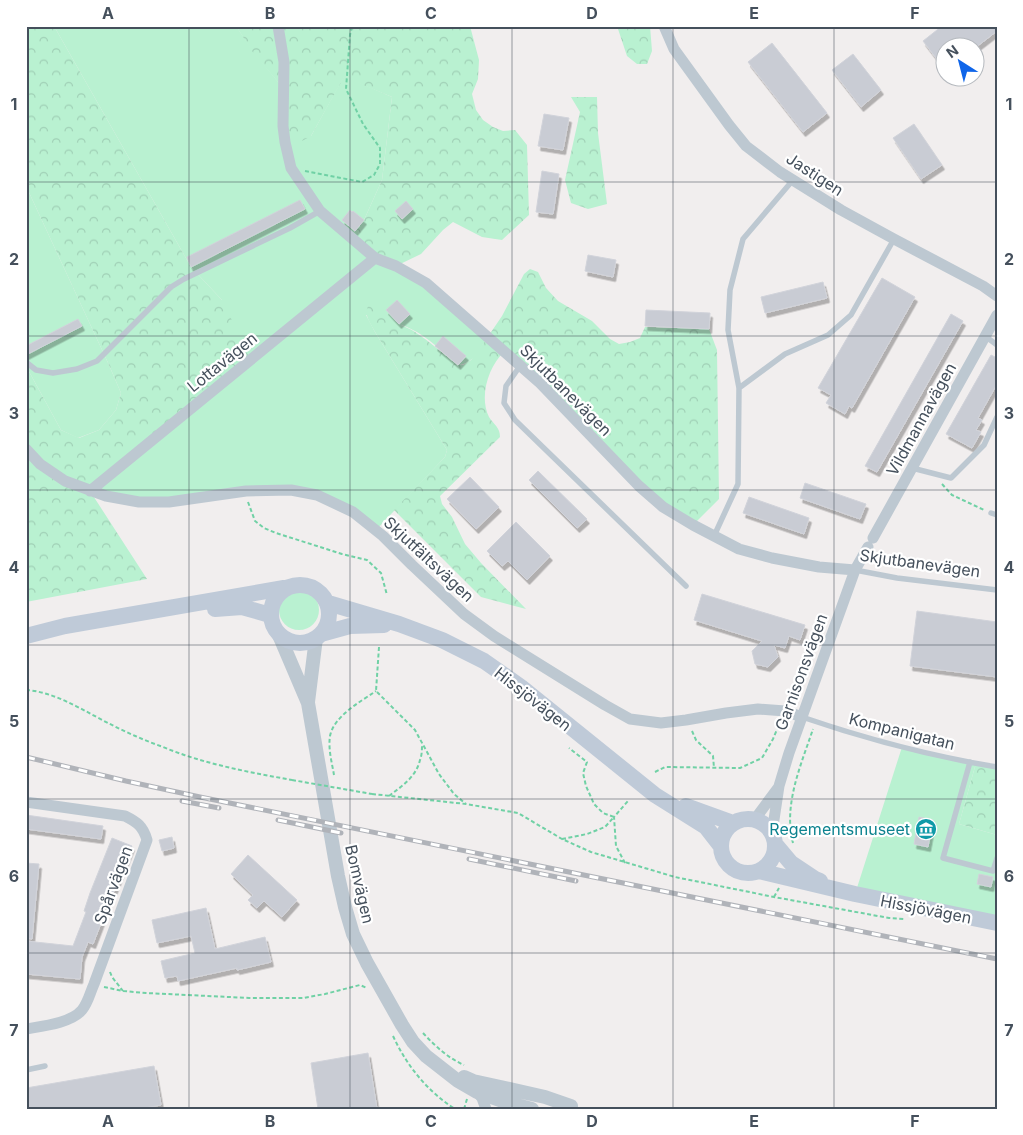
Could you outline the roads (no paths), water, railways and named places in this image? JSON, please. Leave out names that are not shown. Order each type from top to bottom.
[{"type":"main road","points":[[26,636],[65,626],[284,588],[295,584],[308,585],[317,589],[328,603],[330,614],[326,627],[319,636],[309,642],[299,643],[287,640],[279,635],[273,626],[270,614],[271,606],[275,597],[284,588]]},
{"type":"main road","name":"Hissjövägen","points":[[328,603],[398,624],[442,640],[484,662],[521,687],[655,795],[706,827],[720,845]]},
{"type":"main road","points":[[128,614],[242,608],[270,614]]},
{"type":"main road","name":"Hissjövägen","points":[[319,636],[350,626],[398,624]]},
{"type":"main road","name":"Hissjövägen","points":[[655,795],[733,823]]},
{"type":"main road","points":[[774,838],[772,857],[759,871],[752,873],[740,872],[726,862],[720,845],[724,832],[733,823],[742,819],[754,819],[762,822],[774,838],[788,870]]},
{"type":"main road","name":"Hissjövägen","points":[[759,871],[788,870],[855,894],[997,923]]},
{"type":"street","name":"Skjutbanevägen","points":[[278,26],[284,62],[284,142],[290,168],[320,211],[375,258],[396,266],[426,283],[539,382],[639,486],[664,507],[693,525],[739,548],[772,558],[819,567],[856,570]]},
{"type":"street","name":"Jastigen","points":[[664,26],[674,49],[746,146],[780,172],[841,210],[983,286],[997,296]]},
{"type":"street","name":"Lottavägen","points":[[90,491],[375,258]]},
{"type":"street","name":"Vildmannavägen","points":[[856,570],[997,316]]},
{"type":"street","name":"Skjutfältsvägen","points":[[26,450],[40,464],[65,481],[106,496],[140,502],[169,502],[246,491],[291,490],[317,496],[353,512],[383,536],[464,614],[494,636],[630,719],[661,723],[758,709],[785,711],[802,717]]},
{"type":"street","name":"Garnisonsvägen","points":[[774,838],[779,786],[802,717],[856,570]]},
{"type":"street","name":"Bomvägen","points":[[279,635],[308,703],[338,876],[353,934],[402,1026],[426,1056],[458,1081],[474,1086],[545,1097],[573,1107]]},
{"type":"street","name":"Bomvägen","points":[[308,703],[319,636]]},
{"type":"street","name":"Garnisonsvägen","points":[[754,819],[779,786]]},
{"type":"street","name":"Spårvägen","points":[[26,802],[125,816],[140,824],[147,840],[94,984],[82,1010],[74,1017],[26,1029]]},
{"type":"street","name":"Bomvägen","points":[[474,1086],[499,1105],[532,1109]]},
{"type":"street","name":"Bomvägen","points":[[499,1105],[506,1095],[559,1107],[573,1107]]},
{"type":"lane","points":[[714,536],[738,484],[739,388],[728,330],[730,290],[743,239],[793,180]]},
{"type":"lane","points":[[26,362],[36,370],[53,374],[77,369],[97,361],[171,287],[290,228],[320,211]]},
{"type":"lane","points":[[739,388],[785,354],[828,335],[852,315],[894,240]]},
{"type":"lane","points":[[985,336],[997,345]]},
{"type":"lane","points":[[520,366],[506,386],[504,402],[514,420],[686,586]]},
{"type":"lane","points":[[912,468],[951,478],[984,445],[997,417]]},
{"type":"lane","name":"Skjutbanevägen","points":[[856,570],[897,578],[997,590]]},
{"type":"lane","name":"Kompanigatan","points":[[802,717],[873,740],[997,767]]},
{"type":"lane","points":[[970,762],[943,858],[993,871],[997,858]]},
{"type":"lane","points":[[26,1070],[45,1066]]},
{"type":"railway","points":[[26,757],[200,797],[997,959]]},
{"type":"railway","points":[[182,801],[219,808]]},
{"type":"railway","points":[[278,820],[341,833]]},
{"type":"railway","points":[[469,859],[576,881]]},
{"type":"place","name":"Regementsmuseet","points":[[926,829]]}]
